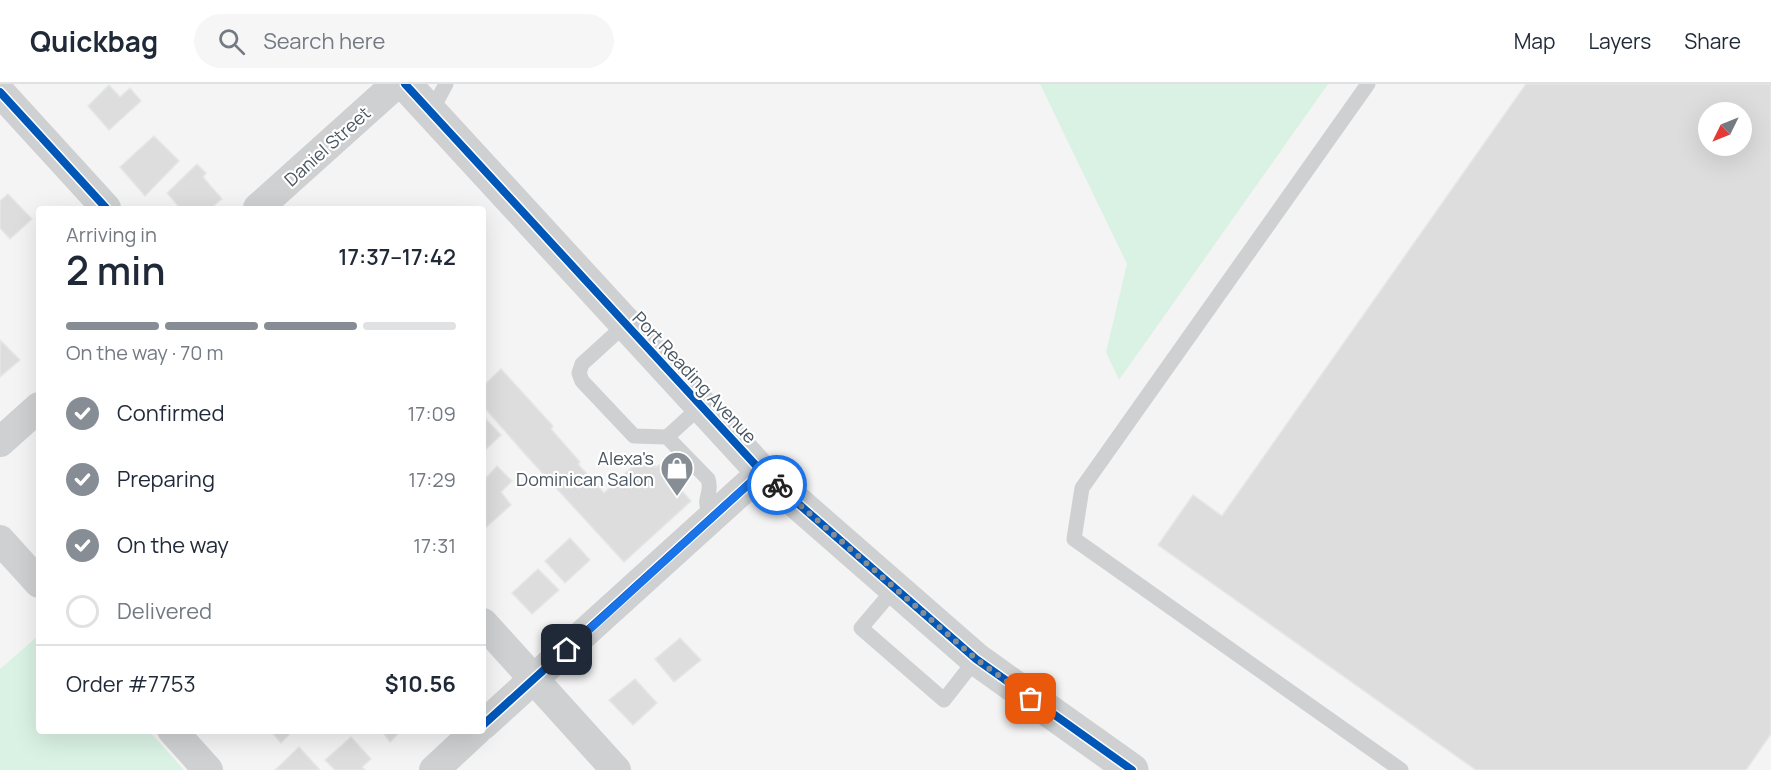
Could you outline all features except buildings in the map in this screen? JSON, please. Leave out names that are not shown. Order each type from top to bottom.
[{"type":"street","name":"Daniel Street","points":[[260,206],[396,84]]},
{"type":"street","name":"Port Reading Avenue","points":[[405,84],[438,98],[626,324],[762,472],[976,659],[1132,770]]},
{"type":"street","points":[[0,92],[104,206]]},
{"type":"street","points":[[0,442],[36,410]]},
{"type":"street","points":[[486,722],[762,472]]},
{"type":"street","points":[[0,540],[36,580]]},
{"type":"street","points":[[486,626],[616,770]]},
{"type":"street","points":[[176,734],[208,770]]},
{"type":"street","points":[[434,770],[473,734]]},
{"type":"lane","points":[[1368,84],[1082,488],[1074,539],[1401,770]]},
{"type":"lane","points":[[626,324],[582,364],[579,373],[582,381],[634,436],[667,437],[708,478],[711,486],[706,501],[707,508],[714,516]]},
{"type":"lane","points":[[667,437],[701,406]]},
{"type":"lane","points":[[895,588],[861,628],[902,664],[944,700],[976,659]]},
{"type":"green space","points":[[1040,84],[1328,84],[1119,380],[1106,352],[1127,264]]},
{"type":"green space","points":[[36,638],[36,734],[152,734],[184,770],[0,770],[0,669]]},
{"type":"cycle path","points":[[405,84],[762,472],[976,659],[1132,770]]},
{"type":"cycle path","points":[[0,92],[104,206]]},
{"type":"cycle path","points":[[486,722],[762,472]]},
{"type":"way so far","points":[[777,485],[976,659],[1031,699]]},
{"type":"place","name":"Alexa's Dominican Salon","points":[[677,497]]},
{"type":"route","points":[[567,650],[762,472],[777,485]]}]
